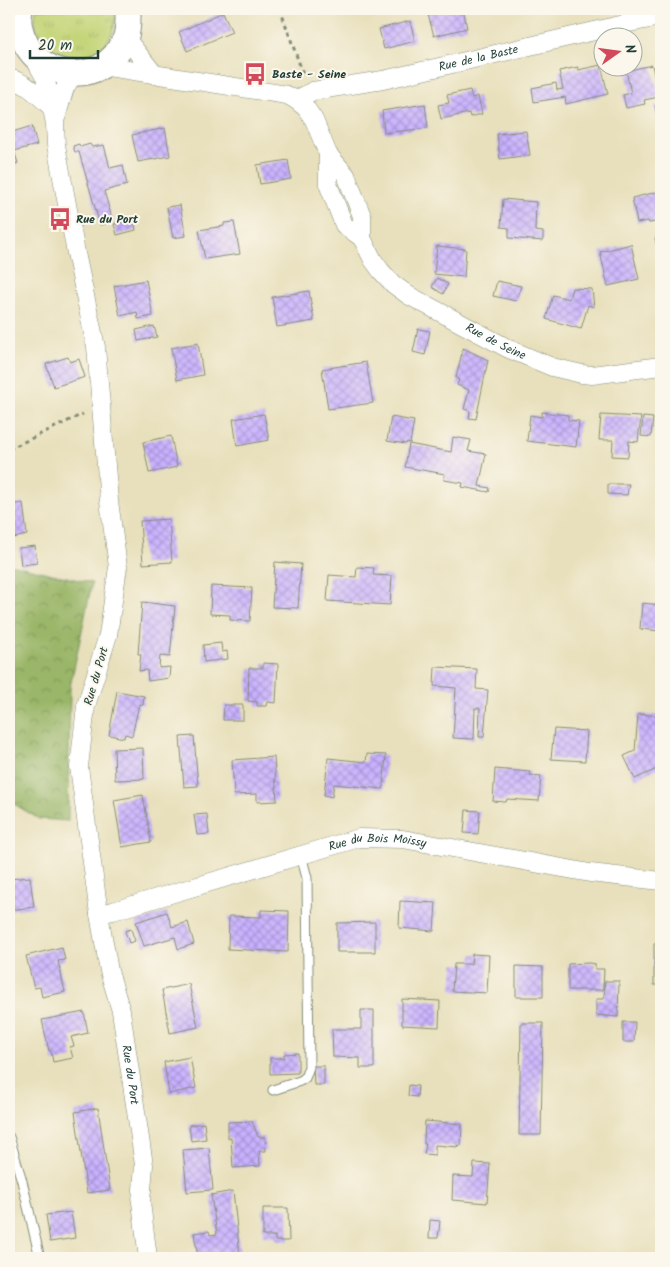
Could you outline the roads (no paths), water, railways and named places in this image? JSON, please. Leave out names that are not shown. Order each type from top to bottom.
[{"type":"main road","points":[[20,9],[19,26],[22,44],[45,65],[60,72],[74,74],[102,66],[116,54],[126,38],[128,9]]},
{"type":"street","name":"Rue de la Baste","points":[[296,100],[313,91],[383,80],[661,17]]},
{"type":"street","points":[[126,38],[155,75]]},
{"type":"street","name":"Rue du Port","points":[[22,44],[45,78],[76,253],[96,347],[109,501],[118,567],[108,635],[86,706],[79,767],[99,914],[109,971],[121,1011],[144,1165],[141,1202],[148,1258]]},
{"type":"street","points":[[102,66],[288,95],[296,100]]},
{"type":"street","name":"Rue du Port","points":[[53,116],[65,88],[74,74]]},
{"type":"street","points":[[9,78],[17,80],[34,91],[53,116]]},
{"type":"street","name":"Rue de Seine","points":[[296,100],[306,108],[314,120],[328,154],[328,184],[344,225],[362,238],[380,271],[392,284],[408,295],[509,350],[552,367],[592,375],[661,366]]},
{"type":"street","name":"Rue du Bois Moissy","points":[[99,914],[359,838],[403,839],[590,873],[661,881]]},
{"type":"lane","points":[[273,1090],[305,1078],[309,1067],[307,878],[301,855]]},
{"type":"lane","points":[[9,1137],[22,1181],[40,1258]]},
{"type":"place","name":"Baste - Seine","points":[[255,74]]},
{"type":"place","name":"Rue du Port","points":[[60,219]]}]
